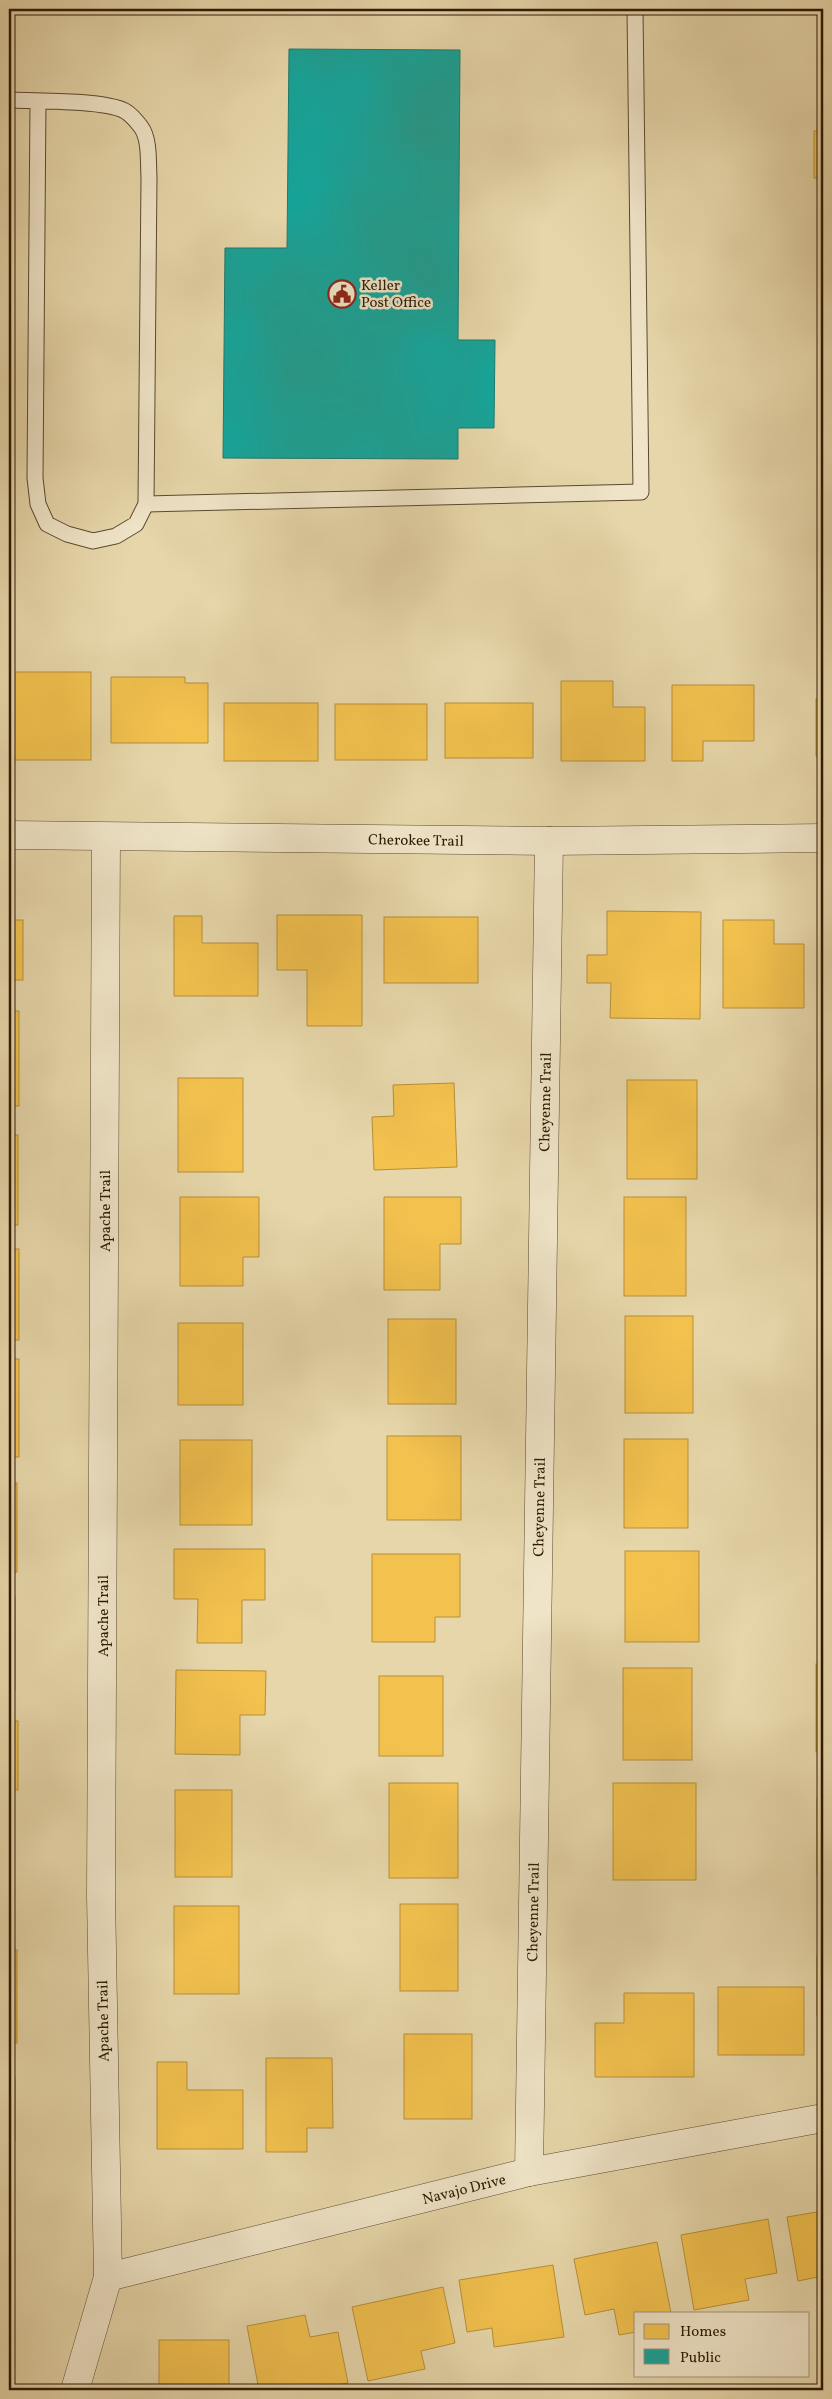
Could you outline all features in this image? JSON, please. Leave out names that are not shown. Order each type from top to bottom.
[{"type":"street","name":"Cherokee Trail","points":[[9,835],[549,841],[823,838]]},
{"type":"street","name":"Apache Trail","points":[[75,2390],[108,2277],[101,1896],[106,837]]},
{"type":"street","name":"Cheyenne Trail","points":[[529,2172],[549,841]]},
{"type":"street","name":"Navajo Drive","points":[[108,2277],[529,2172],[823,2118]]},
{"type":"lane","points":[[146,504],[641,492],[636,9]]},
{"type":"lane","points":[[9,100],[38,101],[99,105],[125,111],[143,129],[148,150],[150,177],[146,504],[136,524],[116,536],[93,541],[67,534],[47,524],[38,504],[35,478],[38,101]]},
{"type":"building: Homes","points":[[814,131],[823,131],[823,178],[814,178]]},
{"type":"building: Homes","points":[[9,672],[91,672],[91,760],[9,760]]},
{"type":"building: Homes","points":[[111,677],[185,677],[185,683],[208,683],[208,743],[111,743]]},
{"type":"building: Homes","points":[[561,681],[613,681],[613,707],[645,707],[645,761],[561,761]]},
{"type":"building: Homes","points":[[672,685],[754,685],[754,741],[703,741],[703,761],[672,761]]},
{"type":"building: Homes","points":[[816,699],[823,699],[823,756],[816,756]]},
{"type":"building: Homes","points":[[224,703],[318,703],[318,761],[224,761]]},
{"type":"building: Homes","points":[[445,703],[533,703],[533,758],[445,758]]},
{"type":"building: Homes","points":[[335,704],[427,704],[427,760],[335,760]]},
{"type":"building: Homes","points":[[607,911],[701,912],[700,1019],[610,1018],[611,983],[587,983],[587,955],[607,955]]},
{"type":"building: Homes","points":[[277,915],[362,915],[362,1026],[307,1026],[307,970],[277,970]]},
{"type":"building: Homes","points":[[174,916],[202,916],[202,943],[258,943],[258,996],[174,996]]},
{"type":"building: Homes","points":[[384,917],[478,917],[478,983],[384,983]]},
{"type":"building: Homes","points":[[9,920],[23,920],[23,980],[9,980]]},
{"type":"building: Homes","points":[[723,920],[774,920],[774,944],[804,944],[804,1008],[723,1008]]},
{"type":"building: Homes","points":[[9,1011],[19,1011],[19,1106],[9,1106]]},
{"type":"building: Homes","points":[[178,1078],[243,1078],[243,1172],[178,1172]]},
{"type":"building: Homes","points":[[627,1080],[697,1080],[697,1179],[627,1179]]},
{"type":"building: Homes","points":[[454,1083],[457,1167],[374,1170],[372,1117],[394,1116],[393,1085]]},
{"type":"building: Homes","points":[[818,1083],[823,1083],[823,1173],[818,1173]]},
{"type":"building: Homes","points":[[9,1135],[18,1135],[18,1225],[9,1225]]},
{"type":"building: Homes","points":[[180,1197],[259,1197],[259,1257],[243,1257],[243,1286],[180,1286]]},
{"type":"building: Homes","points":[[384,1197],[461,1197],[461,1244],[440,1244],[440,1290],[384,1290]]},
{"type":"building: Homes","points":[[624,1197],[686,1197],[686,1296],[624,1296]]},
{"type":"building: Homes","points":[[9,1249],[19,1249],[19,1340],[9,1340]]},
{"type":"building: Homes","points":[[625,1316],[693,1316],[693,1413],[625,1413]]},
{"type":"building: Homes","points":[[821,1317],[823,1317],[823,1414],[821,1414]]},
{"type":"building: Homes","points":[[388,1319],[456,1319],[456,1404],[388,1404]]},
{"type":"building: Homes","points":[[178,1323],[243,1323],[243,1405],[178,1405]]},
{"type":"building: Homes","points":[[9,1359],[19,1359],[19,1457],[9,1457]]},
{"type":"building: Homes","points":[[387,1436],[461,1436],[461,1520],[387,1520]]},
{"type":"building: Homes","points":[[624,1439],[688,1439],[688,1528],[624,1528]]},
{"type":"building: Homes","points":[[180,1440],[252,1440],[252,1525],[180,1525]]},
{"type":"building: Homes","points":[[9,1483],[17,1483],[17,1572],[9,1572]]},
{"type":"building: Homes","points":[[174,1549],[265,1549],[265,1600],[242,1600],[242,1643],[197,1643],[198,1599],[174,1599]]},
{"type":"building: Homes","points":[[625,1551],[699,1551],[699,1642],[625,1642]]},
{"type":"building: Homes","points":[[372,1554],[460,1554],[460,1617],[435,1617],[435,1642],[372,1642]]},
{"type":"building: Homes","points":[[9,1597],[15,1597],[15,1690],[9,1690]]},
{"type":"building: Homes","points":[[816,1664],[823,1664],[823,1752],[816,1752]]},
{"type":"building: Homes","points":[[623,1668],[692,1668],[692,1760],[623,1760]]},
{"type":"building: Homes","points":[[176,1670],[266,1671],[265,1715],[240,1715],[240,1755],[175,1754]]},
{"type":"building: Homes","points":[[379,1676],[443,1676],[443,1756],[379,1756]]},
{"type":"building: Homes","points":[[9,1721],[18,1721],[18,1790],[9,1790]]},
{"type":"building: Homes","points":[[389,1783],[458,1783],[458,1878],[389,1878]]},
{"type":"building: Homes","points":[[613,1783],[696,1783],[696,1880],[613,1880]]},
{"type":"building: Homes","points":[[175,1790],[232,1790],[232,1877],[175,1877]]},
{"type":"building: Homes","points":[[817,1798],[823,1798],[823,1873],[817,1873]]},
{"type":"building: Homes","points":[[9,1837],[14,1837],[14,1921],[9,1921]]},
{"type":"building: Homes","points":[[400,1904],[458,1904],[458,1991],[400,1991]]},
{"type":"building: Homes","points":[[174,1906],[239,1906],[239,1994],[174,1994]]},
{"type":"building: Homes","points":[[9,1950],[17,1950],[17,2043],[9,2043]]},
{"type":"building: Homes","points":[[817,1956],[823,1956],[823,2016],[817,2016]]},
{"type":"building: Homes","points":[[718,1987],[804,1987],[804,2055],[718,2055]]},
{"type":"building: Homes","points":[[624,1993],[694,1993],[694,2077],[595,2077],[595,2023],[624,2023]]},
{"type":"building: Homes","points":[[404,2034],[472,2034],[472,2119],[404,2119]]},
{"type":"building: Homes","points":[[266,2058],[332,2058],[333,2128],[307,2128],[307,2152],[266,2152]]},
{"type":"building: Homes","points":[[157,2062],[187,2062],[187,2090],[243,2090],[243,2149],[157,2149]]},
{"type":"building: Homes","points":[[9,2078],[15,2078],[15,2141],[9,2141]]},
{"type":"building: Homes","points":[[9,2190],[13,2190],[13,2275],[9,2275]]},
{"type":"building: Homes","points":[[823,2211],[823,2276],[798,2281],[787,2217]]},
{"type":"building: Homes","points":[[768,2219],[777,2273],[745,2279],[749,2300],[694,2310],[681,2235]]},
{"type":"building: Homes","points":[[657,2242],[671,2312],[634,2312],[634,2332],[619,2335],[614,2309],[585,2315],[574,2259]]},
{"type":"building: Homes","points":[[553,2265],[564,2337],[494,2347],[492,2328],[467,2332],[459,2280]]},
{"type":"building: Homes","points":[[443,2287],[455,2343],[421,2351],[425,2369],[368,2381],[352,2307]]},
{"type":"building: Homes","points":[[305,2315],[310,2337],[338,2332],[348,2383],[308,2390],[259,2390],[247,2326]]},
{"type":"building: Homes","points":[[159,2340],[229,2340],[229,2390],[159,2390]]},
{"type":"building: Public","name":"Keller Post Office","points":[[289,49],[460,50],[458,340],[495,340],[494,428],[458,428],[458,459],[223,458],[225,248],[287,248]]},
{"type":"place","name":"Keller Post Office","points":[[342,294]]}]
